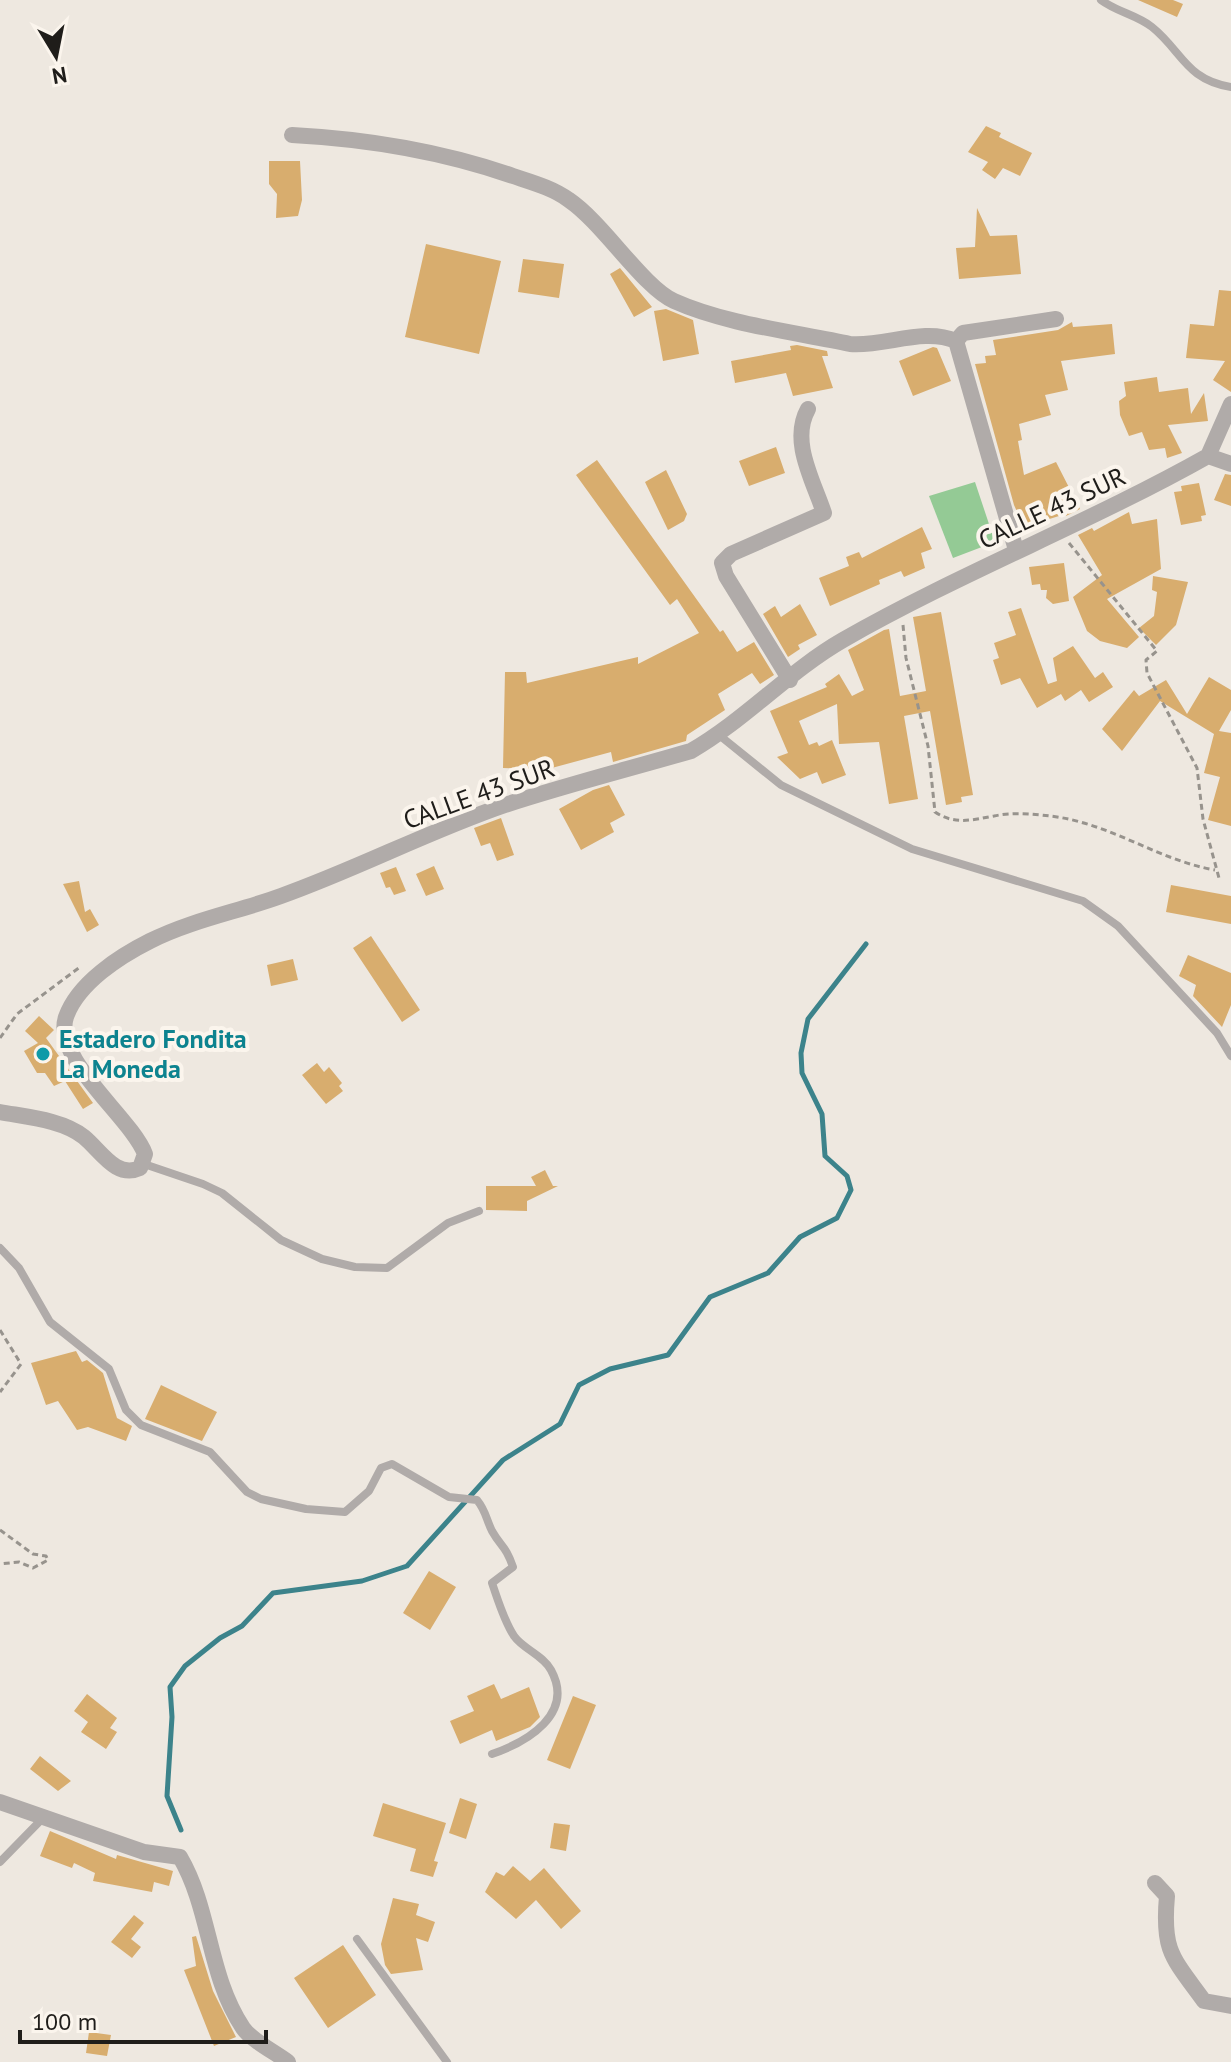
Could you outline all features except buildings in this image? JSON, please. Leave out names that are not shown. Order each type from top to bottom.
[{"type":"street","points":[[292,135],[422,149],[535,184],[567,198],[613,239],[670,300],[700,314],[868,346],[931,336],[956,341]]},
{"type":"street","points":[[956,341],[963,333],[1056,319]]},
{"type":"street","points":[[956,341],[1016,550]]},
{"type":"street","points":[[1231,404],[1208,456],[1231,464]]},
{"type":"street","points":[[790,680],[726,576],[722,563],[731,554],[824,513],[801,447],[800,424],[808,409]]},
{"type":"street","name":"CALLE 43 SUR","points":[[144,1164],[141,1144],[103,1098],[66,1038],[66,1018],[78,996],[111,964],[149,941],[212,915],[278,897],[503,806],[691,751],[719,735],[839,643],[901,608],[1016,550],[1151,488],[1208,456]]},
{"type":"street","points":[[0,1112],[60,1125],[81,1134],[117,1168],[127,1172],[144,1164]]},
{"type":"street","points":[[0,1802],[144,1852],[180,1857],[202,1905],[216,1968],[244,2030],[288,2062]]},
{"type":"street","points":[[1155,1883],[1167,1896],[1164,1933],[1174,1959],[1204,2001],[1231,2006]]},
{"type":"lane","points":[[1101,0],[1152,27],[1185,65],[1200,76],[1231,87]]},
{"type":"lane","points":[[719,735],[781,785],[912,849],[1083,901],[1118,926],[1217,1033],[1231,1056]]},
{"type":"lane","points":[[144,1164],[222,1193],[281,1240],[322,1259],[355,1267],[387,1268],[448,1223],[479,1211]]},
{"type":"lane","points":[[0,1248],[19,1268],[50,1322],[109,1369],[126,1410],[141,1425],[210,1452],[247,1492],[285,1506],[345,1512],[369,1491],[381,1468],[392,1464],[449,1497],[477,1500],[487,1512],[492,1531],[507,1547],[513,1567],[492,1583],[498,1599],[515,1637],[546,1664],[557,1688],[553,1712],[542,1729],[525,1742],[492,1754]]},
{"type":"lane","points":[[0,1862],[42,1819]]},
{"type":"lane","points":[[357,1939],[447,2062]]},
{"type":"path","points":[[1059,530],[1157,651],[1146,660],[1147,673],[1197,768],[1203,819],[1219,878]]},
{"type":"path","points":[[901,608],[906,658],[928,746],[935,812],[946,819],[964,821],[1008,815],[1071,818],[1109,829],[1169,859],[1215,870]]},
{"type":"path","points":[[0,1330],[21,1364],[0,1392]]},
{"type":"path","points":[[0,1530],[33,1554],[46,1556],[48,1560],[33,1568],[19,1562],[0,1564]]},
{"type":"green space","points":[[975,482],[995,542],[953,558],[929,496]]},
{"type":"waterway","points":[[181,1830],[167,1796],[172,1717],[170,1687],[185,1666],[220,1638],[242,1626],[273,1593],[362,1581],[407,1566],[503,1460],[560,1424],[579,1385],[610,1369],[668,1355],[710,1297],[768,1273],[800,1237],[837,1218],[851,1190],[847,1176],[825,1156],[822,1114],[802,1073],[801,1053],[808,1019],[866,944]]},
{"type":"place","name":"Estadero Fondita La Moneda","points":[[43,1054]]}]
